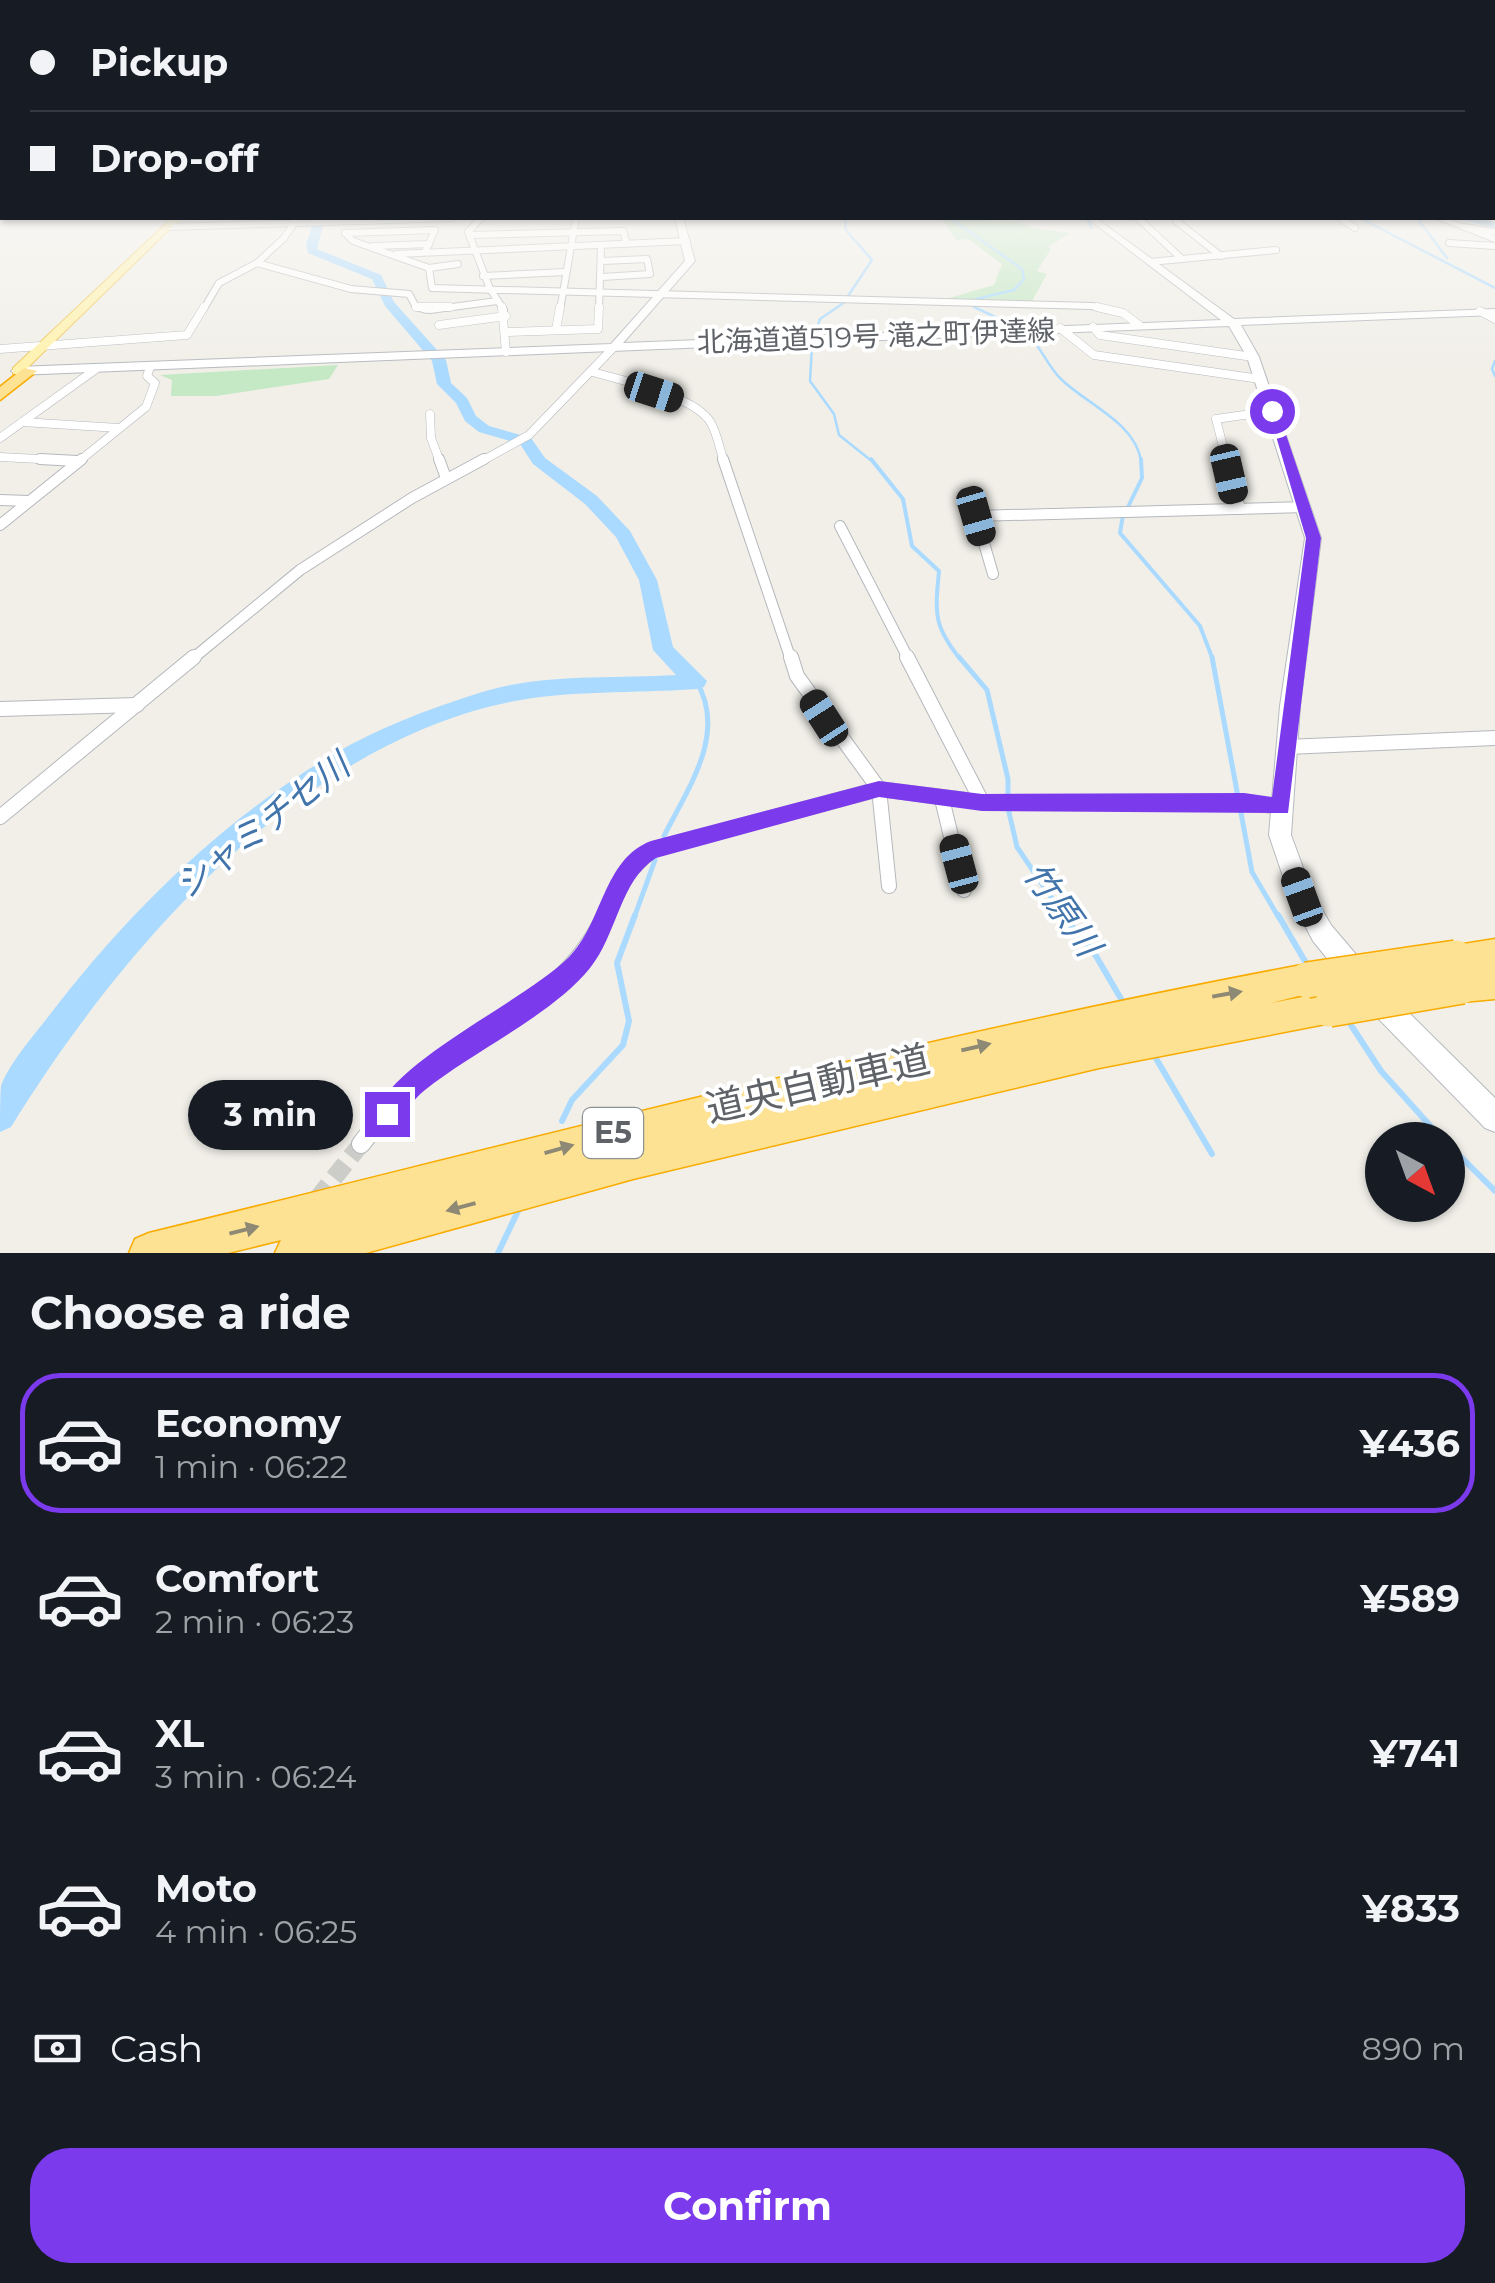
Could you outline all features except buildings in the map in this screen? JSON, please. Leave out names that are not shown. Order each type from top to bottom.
[{"type":"highway","points":[[0,388],[23,371]]},
{"type":"highway","points":[[0,395],[23,371]]},
{"type":"highway","name":"道央自動車道","points":[[150,1253],[474,1174],[618,1131],[1090,1037],[1168,1039],[1329,1009],[1471,976],[1495,954]]},
{"type":"highway","name":"道央自動車道","points":[[295,1253],[1090,1037],[1146,1008],[1307,980],[1471,976]]},
{"type":"main road","points":[[23,371],[147,250]]},
{"type":"street","points":[[0,349],[186,335],[219,282],[257,263],[271,250]]},
{"type":"street","points":[[379,250],[428,268],[458,264]]},
{"type":"street","points":[[389,254],[411,250]]},
{"type":"street","points":[[478,250],[488,292],[506,316],[506,352]]},
{"type":"street","points":[[556,330],[568,250]]},
{"type":"street","points":[[507,332],[598,329],[601,250]]},
{"type":"street","points":[[0,817],[300,570],[446,478],[529,435],[593,372],[690,262],[688,250]]},
{"type":"street","points":[[1135,250],[1242,334],[1306,507],[1314,538],[1280,807],[1280,835],[1302,897],[1322,934],[1398,1024],[1495,1118]]},
{"type":"street","points":[[1173,250],[1182,259]]},
{"type":"street","points":[[1214,250],[1221,256]]},
{"type":"street","points":[[1150,262],[1272,250]]},
{"type":"street","points":[[602,262],[647,258],[650,274],[602,278]]},
{"type":"street","points":[[257,263],[373,292],[409,294],[416,307],[427,310],[496,301]]},
{"type":"street","points":[[428,268],[432,288],[444,294],[663,293],[1092,306],[1124,312],[1139,325]]},
{"type":"street","points":[[483,276],[564,272]]},
{"type":"street","name":"北海道道519号 滝之町伊達線","points":[[23,371],[1480,311],[1495,315]]},
{"type":"street","points":[[439,326],[506,316]]},
{"type":"street","points":[[1093,327],[1100,335],[1253,357]]},
{"type":"street","points":[[1060,328],[1094,355],[1260,379]]},
{"type":"street","points":[[1158,344],[1159,364]]},
{"type":"street","points":[[0,525],[151,398],[155,383],[148,376],[155,367]]},
{"type":"street","points":[[0,438],[96,369]]},
{"type":"street","points":[[593,372],[684,402],[710,421],[797,676],[879,789],[889,886]]},
{"type":"street","points":[[1240,509],[1216,419],[1272,411]]},
{"type":"street","points":[[430,414],[431,438],[446,478]]},
{"type":"street","points":[[22,422],[119,428]]},
{"type":"street","points":[[0,457],[77,461]]},
{"type":"street","points":[[0,500],[28,501]]},
{"type":"street","points":[[993,574],[976,516],[1306,507]]},
{"type":"street","points":[[840,526],[982,802]]},
{"type":"street","points":[[0,709],[137,705]]},
{"type":"street","points":[[1287,747],[1495,738]]},
{"type":"street","points":[[361,1144],[412,1084],[557,984],[581,962],[597,939],[626,873],[637,859],[682,842],[879,789],[982,802],[1244,802],[1280,807]]},
{"type":"street","points":[[942,799],[964,890]]},
{"type":"green space","points":[[984,250],[1050,250],[1037,271],[1047,274],[1032,301],[942,300],[994,285],[1002,264]]},
{"type":"green space","points":[[338,365],[329,379],[216,396],[171,396],[172,380],[160,375]]},
{"type":"waterway","name":"シャミチセ川","points":[[0,1116],[89,986],[145,923],[206,862],[271,808],[341,761],[412,724],[511,693],[696,681],[663,650],[648,580],[624,535],[591,500],[539,461],[526,441],[484,429],[470,418],[462,401],[444,384],[439,360],[389,303],[377,277],[312,250]]},
{"type":"waterway","name":"竹原川","points":[[848,296],[872,260],[864,250]]},
{"type":"waterway","points":[[996,250],[1022,269],[1024,279],[1014,290],[976,299],[974,307],[1019,328]]},
{"type":"waterway","points":[[1423,250],[1495,288]]},
{"type":"waterway","points":[[1441,250],[1447,258]]},
{"type":"waterway","name":"竹原川","points":[[815,334],[820,319],[845,302]]},
{"type":"waterway","points":[[1027,334],[1060,378],[1130,436],[1141,462]]},
{"type":"waterway","name":"竹原川","points":[[812,345],[810,381],[834,414],[839,435],[873,462]]},
{"type":"waterway","points":[[1495,361],[1495,376]]},
{"type":"waterway","name":"竹原川","points":[[871,459],[903,499],[912,546],[939,571],[938,618],[945,638],[961,660]]},
{"type":"waterway","points":[[1128,507],[1142,478],[1141,459]]},
{"type":"waterway","points":[[1123,515],[1120,533],[1200,626],[1212,658]]},
{"type":"waterway","name":"竹原川","points":[[959,657],[987,690],[1008,779],[1008,798]]},
{"type":"waterway","points":[[1212,658],[1252,872],[1279,918]]},
{"type":"waterway","points":[[664,836],[693,780],[706,740],[705,701],[696,681]]},
{"type":"waterway","name":"竹原川","points":[[1008,808],[1017,847],[1065,918]]},
{"type":"waterway","points":[[634,918],[655,860]]},
{"type":"waterway","points":[[562,1121],[572,1100],[623,1045],[629,1021],[617,963],[635,915]]},
{"type":"waterway","name":"竹原川","points":[[1063,915],[1096,956],[1124,1004]]},
{"type":"waterway","points":[[1278,915],[1306,963]]},
{"type":"waterway","points":[[1347,1019],[1381,1071],[1427,1122]]},
{"type":"waterway","name":"竹原川","points":[[1154,1055],[1212,1154]]},
{"type":"waterway","points":[[1465,1161],[1495,1191]]},
{"type":"waterway","points":[[498,1253],[519,1209]]},
{"type":"tunnel","points":[[317,1199],[361,1144]]},
{"type":"route","points":[[387,1114],[412,1084],[557,984],[581,962],[597,939],[626,873],[651,850],[879,789],[982,802],[1244,802],[1280,807],[1314,538],[1272,411]]}]
